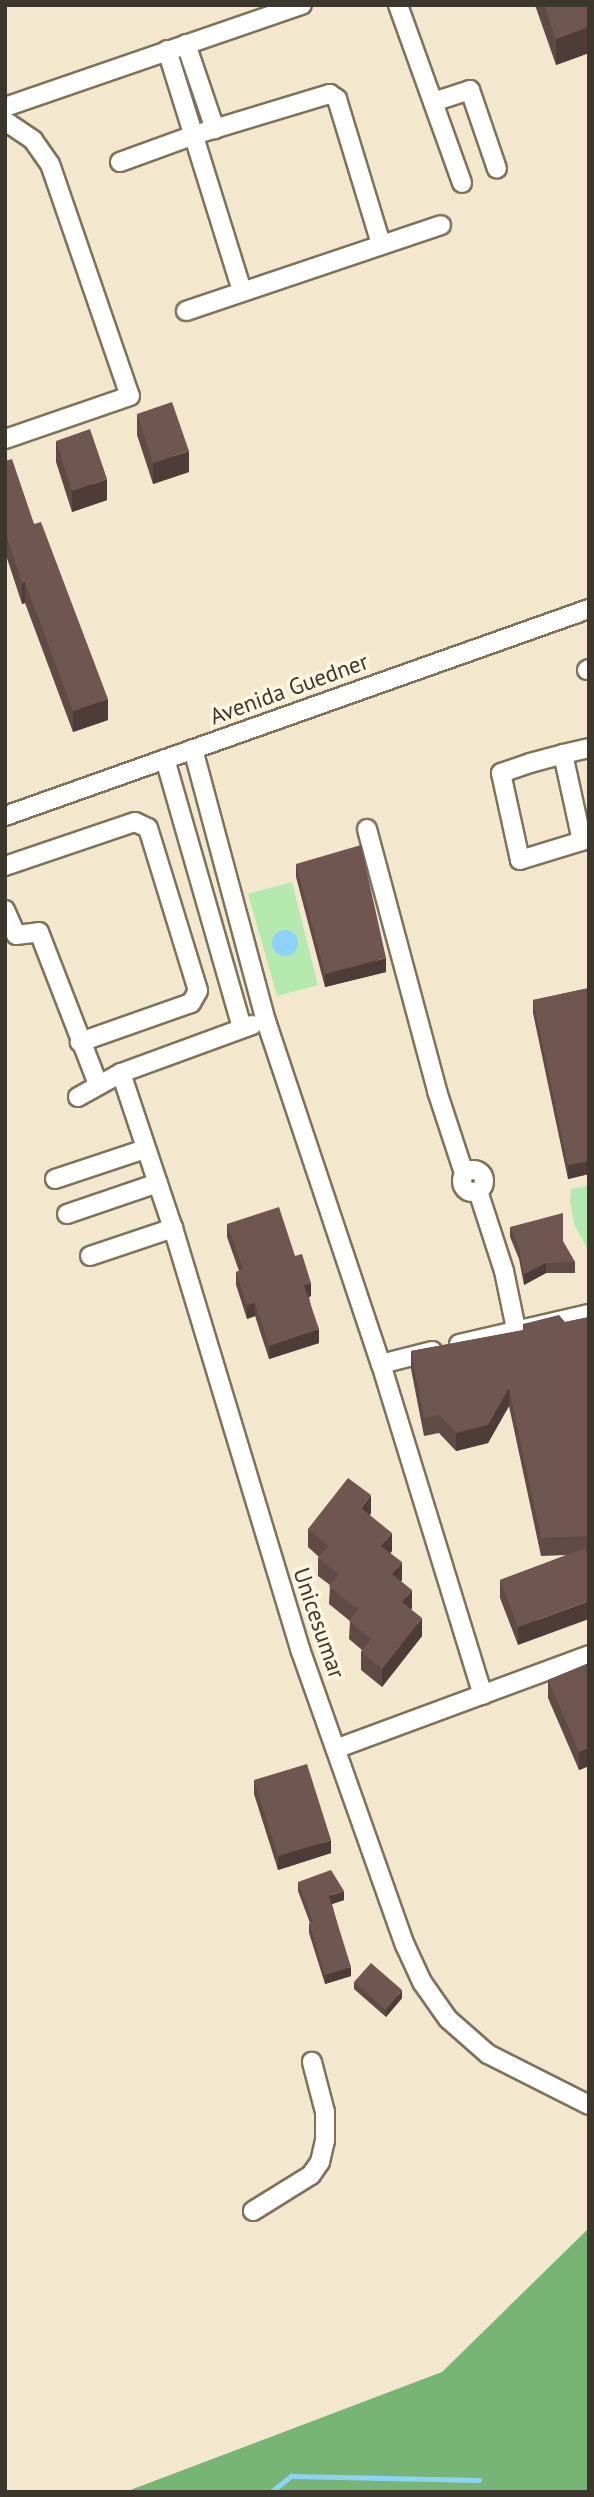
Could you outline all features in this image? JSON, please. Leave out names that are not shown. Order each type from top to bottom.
[{"type":"street","points":[[5,107],[302,5]]},
{"type":"street","points":[[398,5],[462,183]]},
{"type":"street","points":[[186,44],[215,129]]},
{"type":"street","points":[[167,50],[242,291]]},
{"type":"street","points":[[433,102],[470,90],[497,169]]},
{"type":"street","points":[[120,162],[194,135],[328,94],[334,96],[381,244]]},
{"type":"street","points":[[5,121],[33,140],[50,164],[130,396],[5,439]]},
{"type":"street","points":[[186,311],[441,225]]},
{"type":"street","name":"Avenida Guedner","points":[[5,816],[589,609]]},
{"type":"street","points":[[563,754],[582,841],[520,860],[501,773],[563,754],[589,748]]},
{"type":"street","points":[[193,749],[266,1021],[381,1364],[483,1695]]},
{"type":"street","points":[[165,759],[197,862],[242,1027]]},
{"type":"street","points":[[5,866],[135,822],[148,828],[198,991],[191,1003],[80,1042]]},
{"type":"street","points":[[367,829],[427,1057],[464,1173],[473,1169],[482,1173],[484,1183],[478,1191],[491,1223],[516,1329]]},
{"type":"street","points":[[197,862],[222,855]]},
{"type":"street","points":[[5,910],[16,935],[39,932],[98,1084]]},
{"type":"street","points":[[78,1097],[121,1073],[242,1027],[266,1021]]},
{"type":"street","name":"Unicesumar","points":[[121,1073],[173,1228],[300,1649],[338,1748],[405,1945],[422,1982],[448,2019],[488,2053],[589,2105]]},
{"type":"street","points":[[55,1179],[145,1149]]},
{"type":"street","points":[[67,1214],[158,1182]]},
{"type":"street","points":[[90,1256],[173,1228]]},
{"type":"street","points":[[381,1364],[516,1329],[589,1314]]},
{"type":"street","points":[[338,1748],[589,1655]]},
{"type":"street","points":[[253,2211],[312,2175],[320,2162],[325,2141],[325,2112],[312,2062]]},
{"type":"green space","points":[[292,882],[318,985],[277,996],[248,894]]},
{"type":"green space","points":[[589,1185],[589,1252],[574,1224],[570,1202],[571,1189]]},
{"type":"green space","points":[[589,2228],[589,2492],[125,2492],[442,2372]]},
{"type":"water","points":[[285,930],[294,934],[298,943],[294,952],[285,956],[276,952],[272,943],[276,934]]},
{"type":"building","points":[[544,5],[589,5],[589,27],[556,39]]},
{"type":"building","points":[[172,402],[189,451],[153,463],[137,414]]},
{"type":"building","points":[[90,429],[107,479],[72,491],[56,441]]},
{"type":"building","points":[[12,459],[34,524],[41,522],[108,699],[73,711],[25,582],[22,583],[5,531],[5,461]]},
{"type":"building","points":[[361,845],[386,958],[325,974],[296,864]]},
{"type":"building","points":[[589,988],[589,1161],[568,1165],[533,1000]]},
{"type":"building","points":[[279,1207],[295,1256],[302,1254],[311,1283],[304,1285],[319,1329],[269,1346],[255,1303],[247,1305],[236,1272],[243,1269],[227,1224]]},
{"type":"building","points":[[563,1213],[563,1241],[575,1262],[546,1263],[524,1274],[519,1248],[510,1227]]},
{"type":"building","points":[[559,1315],[565,1322],[589,1317],[589,1536],[541,1538],[509,1388],[488,1425],[456,1433],[439,1415],[424,1418],[411,1351],[525,1330],[523,1324]]},
{"type":"building","points":[[348,1478],[371,1495],[361,1508],[392,1533],[381,1546],[402,1562],[392,1574],[412,1590],[402,1602],[422,1618],[382,1669],[361,1652],[371,1639],[349,1621],[358,1610],[329,1586],[339,1574],[318,1558],[328,1546],[308,1529]]},
{"type":"building","points":[[585,1548],[589,1558],[589,1601],[518,1627],[500,1580]]},
{"type":"building","points":[[589,1663],[589,1748],[579,1752],[548,1680]]},
{"type":"building","points":[[307,1764],[331,1840],[278,1856],[254,1780]]},
{"type":"building","points":[[331,1870],[344,1891],[329,1896],[351,1967],[325,1975],[309,1923],[313,1922],[298,1882]]},
{"type":"building","points":[[371,1963],[402,1990],[386,2010],[354,1982]]},
{"type":"waterway","points":[[271,2492],[291,2476],[479,2480]]}]
